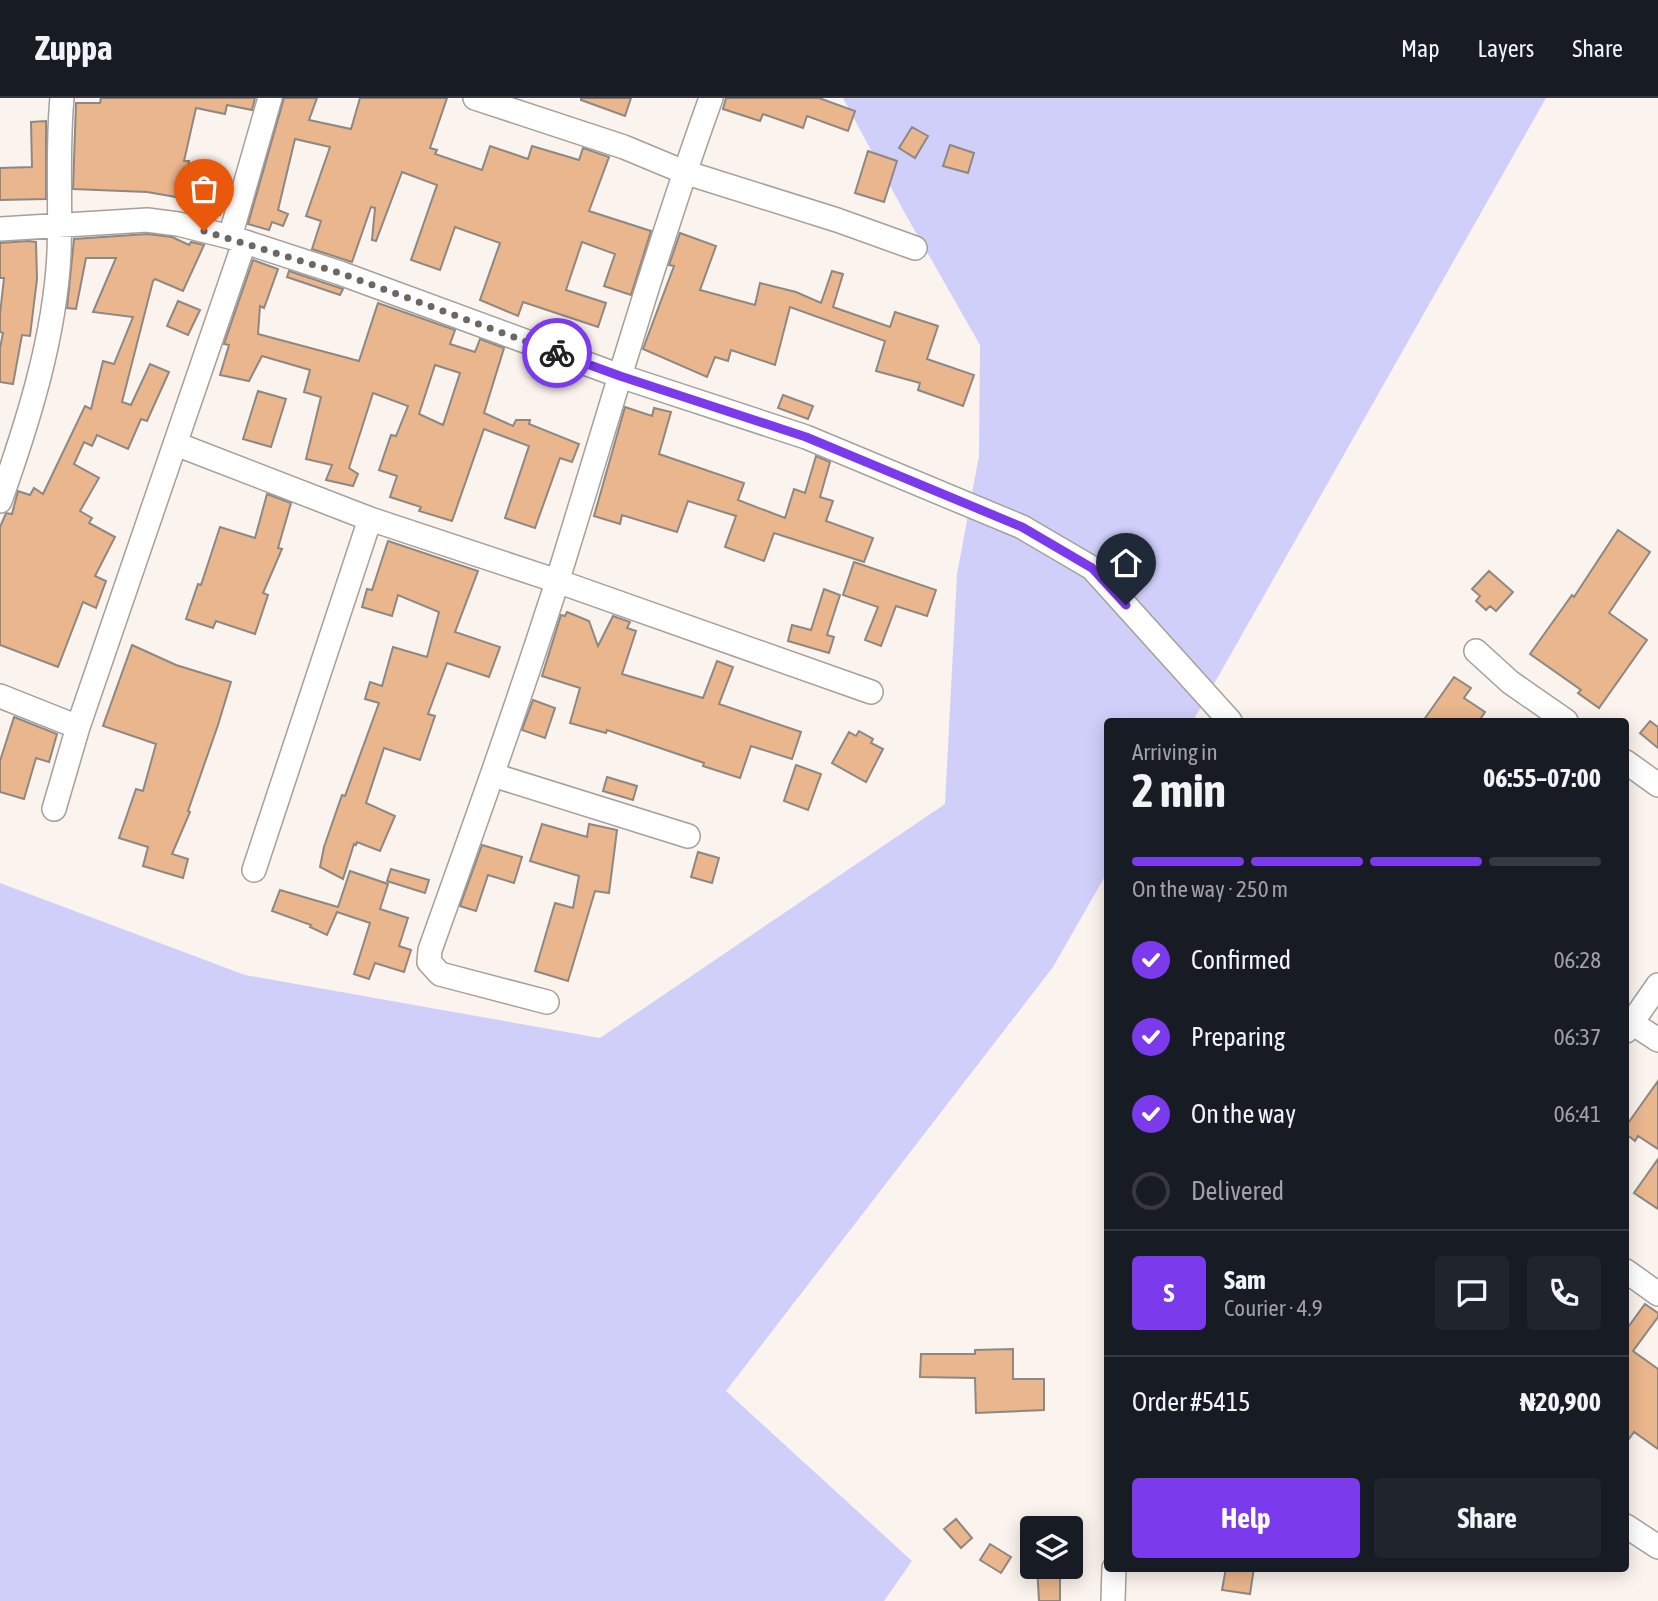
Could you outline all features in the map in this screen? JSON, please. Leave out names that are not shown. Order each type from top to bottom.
[{"type":"street","points":[[0,501],[20,444],[39,373],[54,289],[59,254],[59,128],[62,98]]},
{"type":"street","points":[[54,809],[78,727],[176,444],[237,240],[270,98]]},
{"type":"street","points":[[475,98],[624,147],[684,172],[837,220],[915,248]]},
{"type":"street","points":[[547,1002],[440,974],[429,962],[430,950],[493,775],[557,581],[684,172],[711,98]]},
{"type":"street","points":[[0,229],[147,220],[178,224],[340,273],[620,376],[806,437],[1022,527],[1092,568],[1227,718]]},
{"type":"street","points":[[176,444],[370,519],[557,581],[871,692]]},
{"type":"street","points":[[254,870],[370,519]]},
{"type":"street","points":[[1476,651],[1510,682],[1562,718]]},
{"type":"street","points":[[0,696],[78,727]]},
{"type":"street","points":[[1629,764],[1658,785]]},
{"type":"street","points":[[493,775],[688,836]]},
{"type":"street","points":[[1629,1023],[1658,985]]},
{"type":"street","points":[[1629,1025],[1658,1040]]},
{"type":"street","points":[[1629,1273],[1658,1294]]},
{"type":"street","points":[[1629,1527],[1658,1547]]},
{"type":"street","points":[[1113,1601],[1114,1572]]},
{"type":"shaded area","points":[[843,98],[1546,98],[1195,718],[1104,718],[1104,878],[1053,967],[726,1391],[912,1561],[884,1601],[0,1601],[0,883],[245,975],[600,1038],[945,804],[957,574],[979,456],[980,345]]},
{"type":"building","points":[[101,98],[255,98],[252,110],[227,105],[225,114],[196,108],[184,161],[189,161],[182,198],[147,192],[73,189],[76,103],[100,103]]},
{"type":"building","points":[[284,98],[317,98],[309,120],[351,129],[360,98],[447,98],[430,148],[437,150],[435,154],[482,170],[490,146],[528,159],[532,146],[579,160],[583,148],[609,157],[589,211],[651,231],[631,295],[604,286],[615,254],[582,242],[566,290],[606,303],[598,327],[523,302],[518,316],[480,300],[500,243],[455,227],[440,270],[411,260],[437,185],[402,172],[376,241],[372,240],[375,208],[371,207],[352,262],[312,249],[321,221],[306,216],[330,147],[295,139],[278,210],[288,214],[283,226],[272,222],[269,230],[248,224]]},
{"type":"building","points":[[581,98],[631,98],[625,116]]},
{"type":"building","points":[[726,98],[819,98],[855,111],[848,131],[807,116],[803,128],[763,114],[760,121],[723,109]]},
{"type":"building","points":[[46,121],[46,199],[0,200],[0,168],[32,167],[31,122]]},
{"type":"building","points":[[912,127],[928,136],[915,158],[899,148]]},
{"type":"building","points":[[950,145],[974,153],[968,173],[943,166]]},
{"type":"building","points":[[868,151],[897,161],[884,202],[855,193]]},
{"type":"building","points":[[196,196],[222,202],[220,215],[193,209]]},
{"type":"building","points":[[680,233],[716,246],[700,290],[755,305],[760,283],[796,292],[821,303],[832,271],[843,274],[833,307],[890,327],[895,312],[938,326],[927,359],[974,375],[963,406],[918,390],[920,383],[876,371],[885,341],[790,307],[775,365],[731,350],[728,361],[715,357],[707,377],[643,349],[674,266],[669,265]]},
{"type":"building","points":[[147,234],[172,237],[189,245],[191,242],[204,245],[183,291],[155,279],[153,281],[122,402],[131,405],[150,364],[169,372],[147,421],[141,419],[128,449],[97,435],[92,446],[84,442],[74,464],[99,478],[80,511],[92,518],[89,523],[115,537],[95,576],[106,581],[96,608],[83,602],[58,667],[0,645],[0,527],[6,513],[12,514],[18,491],[30,495],[34,488],[43,494],[85,406],[91,409],[103,361],[114,364],[133,317],[93,312],[116,258],[86,258],[76,309],[67,308],[74,239]]},
{"type":"building","points":[[36,242],[37,279],[30,336],[22,335],[13,384],[0,382],[3,333],[0,332],[0,314],[4,278],[0,278],[0,243]]},
{"type":"building","points":[[253,260],[278,269],[264,308],[260,306],[258,334],[359,361],[378,303],[455,330],[450,344],[475,352],[480,339],[504,348],[484,413],[513,426],[516,420],[530,420],[529,424],[579,444],[572,462],[560,458],[535,528],[505,518],[529,446],[484,429],[452,521],[419,511],[421,507],[390,497],[397,476],[379,470],[391,435],[396,436],[408,406],[373,393],[349,468],[358,474],[353,486],[326,480],[332,465],[306,459],[321,397],[304,392],[310,370],[262,356],[249,381],[220,375],[229,345],[224,344]],"holes":[[[435,365],[460,373],[443,425],[419,414]]]},
{"type":"building","points":[[289,271],[343,289],[340,295],[287,277]]},
{"type":"building","points":[[178,301],[200,310],[188,335],[167,326]]},
{"type":"building","points":[[258,391],[286,399],[271,447],[243,439]]},
{"type":"building","points":[[783,395],[813,406],[808,419],[778,408]]},
{"type":"building","points":[[625,407],[652,416],[654,408],[671,412],[659,454],[744,483],[738,500],[785,518],[794,489],[805,493],[816,456],[830,462],[820,497],[833,501],[826,521],[873,538],[864,562],[774,533],[764,561],[725,547],[736,516],[688,501],[677,532],[622,515],[620,524],[594,516]]},
{"type":"building","points":[[267,494],[291,503],[278,548],[282,549],[263,593],[268,595],[255,634],[216,621],[213,628],[186,619],[198,584],[201,585],[220,527],[255,538]]},
{"type":"building","points":[[1618,530],[1650,552],[1609,613],[1647,640],[1599,708],[1578,693],[1581,690],[1530,654],[1572,595],[1574,597]]},
{"type":"building","points":[[388,541],[478,571],[455,632],[500,647],[489,677],[447,663],[428,714],[435,716],[420,760],[384,748],[366,803],[395,816],[380,851],[357,842],[354,844],[343,879],[320,867],[342,795],[345,796],[379,703],[365,699],[370,682],[382,686],[393,647],[427,657],[439,612],[398,595],[392,616],[362,607],[367,589],[372,590]]},
{"type":"building","points":[[854,562],[936,590],[927,616],[896,606],[881,646],[865,640],[878,607],[843,595]]},
{"type":"building","points":[[1489,571],[1513,592],[1496,611],[1490,606],[1486,610],[1476,601],[1480,596],[1472,589]]},
{"type":"building","points":[[824,589],[840,595],[827,635],[834,637],[829,653],[788,641],[792,625],[811,630]]},
{"type":"building","points":[[567,612],[589,621],[598,646],[613,616],[630,622],[627,628],[636,631],[622,674],[703,698],[717,661],[733,667],[719,704],[801,732],[792,759],[751,746],[740,778],[607,730],[606,733],[570,723],[580,688],[542,676],[561,615],[565,616]]},
{"type":"building","points":[[132,645],[176,665],[231,682],[188,811],[190,812],[172,854],[188,859],[183,878],[143,866],[148,847],[119,838],[136,789],[143,791],[156,744],[103,726]]},
{"type":"building","points":[[1454,677],[1471,688],[1464,698],[1485,712],[1481,718],[1425,718]]},
{"type":"building","points":[[533,700],[555,708],[545,738],[522,730]]},
{"type":"building","points":[[14,717],[57,734],[49,762],[36,758],[24,799],[0,792],[0,761]]},
{"type":"building","points":[[1650,721],[1658,727],[1658,748],[1640,733]]},
{"type":"building","points":[[859,731],[873,739],[871,743],[883,749],[866,782],[832,763],[849,732],[856,736]]},
{"type":"building","points":[[796,765],[821,774],[808,810],[784,801]]},
{"type":"building","points":[[607,777],[637,786],[633,800],[603,791]]},
{"type":"building","points":[[542,824],[587,837],[589,824],[617,830],[609,893],[595,891],[568,981],[535,971],[555,903],[573,908],[579,876],[530,861]]},
{"type":"building","points":[[482,845],[522,857],[514,883],[488,875],[476,911],[460,906]]},
{"type":"building","points":[[698,852],[719,858],[712,883],[691,877]]},
{"type":"building","points":[[391,869],[429,880],[425,893],[387,881]]},
{"type":"building","points":[[350,871],[388,884],[380,909],[408,918],[399,946],[411,950],[404,972],[375,963],[369,979],[354,974],[370,923],[337,912],[327,935],[310,927],[311,925],[272,911],[280,890],[338,907]]},
{"type":"building","points":[[1658,1081],[1658,1149],[1638,1136],[1635,1141],[1629,1136],[1629,1122]]},
{"type":"building","points":[[1658,1159],[1658,1209],[1634,1193]]},
{"type":"building","points":[[1645,1304],[1658,1313],[1658,1317],[1633,1351],[1658,1369],[1658,1449],[1634,1432],[1629,1439],[1629,1326]]},
{"type":"building","points":[[1013,1349],[1013,1379],[1044,1379],[1044,1410],[976,1413],[975,1378],[920,1377],[921,1354],[975,1354],[975,1350]]},
{"type":"building","points":[[956,1519],[972,1538],[961,1548],[944,1529]]},
{"type":"building","points":[[990,1544],[1011,1557],[1001,1573],[980,1560]]},
{"type":"building","points":[[1225,1572],[1253,1572],[1250,1594],[1222,1590]]},
{"type":"building","points":[[1038,1579],[1060,1579],[1060,1601],[1039,1601]]},
{"type":"way so far","points":[[204,231],[340,273],[557,353]]},
{"type":"route","points":[[557,353],[806,437],[1022,527],[1092,568],[1126,605]]}]
